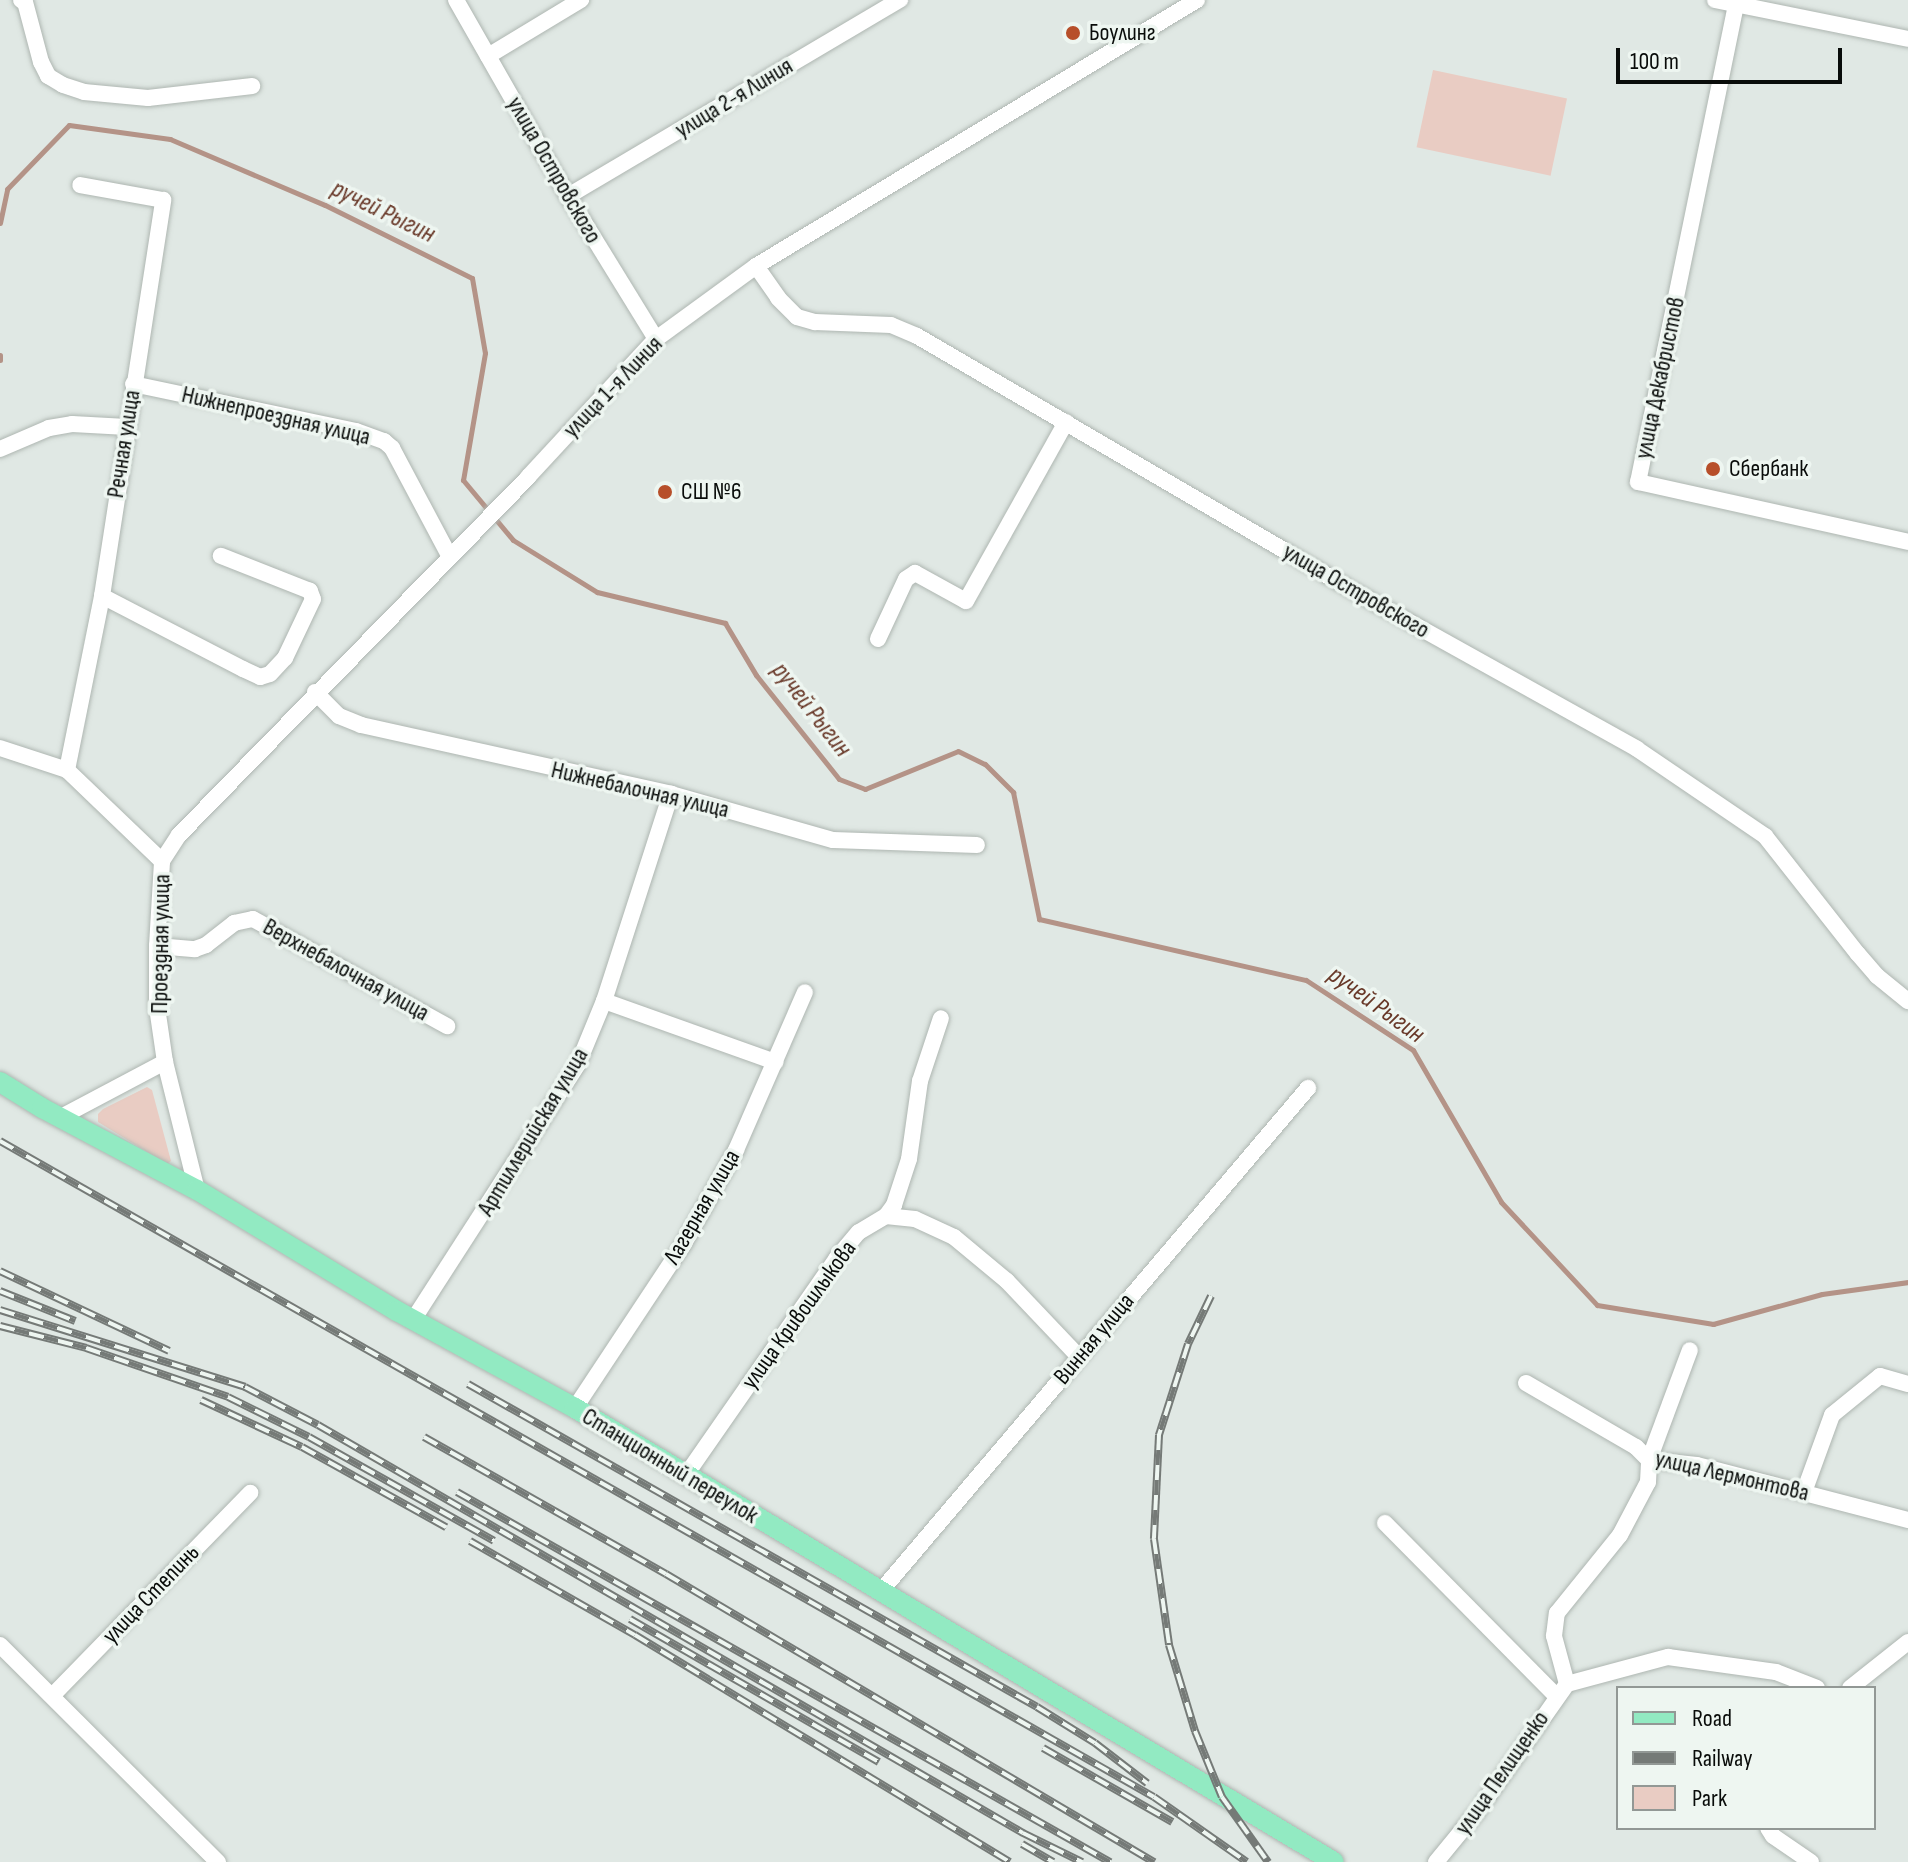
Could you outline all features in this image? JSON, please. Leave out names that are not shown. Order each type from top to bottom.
[{"type":"main road","name":"Станционный переулок","points":[[0,1082],[197,1190],[413,1320],[575,1408],[1334,1862]]},
{"type":"street","points":[[21,0],[25,2],[41,62],[48,76],[63,85],[84,92],[148,98],[252,86]]},
{"type":"street","name":"улица Островского","points":[[456,0],[568,196],[656,339]]},
{"type":"street","points":[[488,56],[581,0]]},
{"type":"street","name":"улица 2-я Линия","points":[[568,196],[900,0]]},
{"type":"street","name":"улица 1-я Линия","points":[[162,861],[179,835],[315,692],[528,477],[656,339],[756,266],[1197,0]]},
{"type":"street","points":[[1715,0],[1908,39]]},
{"type":"street","name":"улица Декабристов","points":[[1737,2],[1638,482],[1908,542]]},
{"type":"street","name":"Речная улица","points":[[67,770],[102,596],[163,200],[80,185]]},
{"type":"street","name":"улица Островского","points":[[756,266],[778,298],[797,317],[904,329],[1359,594],[1637,749],[1765,836],[1877,976],[1908,1001]]},
{"type":"street","name":"Нижнепроездная улица","points":[[133,384],[356,431],[384,441],[392,448],[449,555]]},
{"type":"street","points":[[878,639],[906,579],[915,573],[966,601],[1066,422]]},
{"type":"street","points":[[0,449],[49,428],[72,424],[127,427]]},
{"type":"street","points":[[102,596],[260,677],[270,674],[285,658],[313,599],[310,591],[221,556]]},
{"type":"street","name":"Нижнебалочная улица","points":[[315,692],[339,716],[361,725],[671,794],[833,840],[977,845]]},
{"type":"street","name":"Проездная улица","points":[[0,748],[67,770],[162,861],[157,1007],[165,1062],[197,1190]]},
{"type":"street","name":"Артиллерийская улица","points":[[413,1320],[578,1064],[604,1001],[671,794]]},
{"type":"street","name":"Верхнебалочная улица","points":[[157,946],[195,949],[206,945],[234,923],[253,919],[447,1026]]},
{"type":"street","name":"Лагерная улица","points":[[575,1408],[683,1245],[736,1150],[805,992]]},
{"type":"street","points":[[604,1001],[775,1062]]},
{"type":"street","name":"улица Кривошлыкова","points":[[686,1475],[836,1259],[872,1222],[886,1216],[905,1176],[920,1081],[941,1018]]},
{"type":"street","points":[[61,1117],[165,1062]]},
{"type":"street","name":"Винная улица","points":[[881,1591],[1308,1088]]},
{"type":"street","points":[[886,1216],[915,1219],[954,1237],[1007,1281],[1079,1357]]},
{"type":"street","points":[[1561,1690],[1554,1636],[1557,1613],[1620,1535],[1648,1482],[1649,1460],[1690,1350]]},
{"type":"street","points":[[1804,1492],[1832,1415],[1880,1376],[1908,1384]]},
{"type":"street","name":"улица Лермонтова","points":[[1526,1383],[1636,1447],[1649,1460],[1697,1465],[1908,1520]]},
{"type":"street","name":"улица Степинь","points":[[52,1696],[250,1493]]},
{"type":"street","points":[[1385,1523],[1561,1690]]},
{"type":"street","points":[[1853,1686],[1908,1642]]},
{"type":"street","points":[[0,1645],[218,1862]]},
{"type":"street","points":[[1561,1690],[1668,1657],[1776,1672],[1812,1686]]},
{"type":"street","name":"улица Пелищенко","points":[[1436,1862],[1477,1812],[1561,1690]]},
{"type":"street","points":[[1769,1830],[1773,1836],[1811,1862]]},
{"type":"green space","points":[[1433,70],[1567,98],[1551,176],[1417,147]]},
{"type":"green space","points":[[147,1087],[152,1090],[171,1161],[167,1164],[98,1122],[98,1114],[103,1109]]},
{"type":"waterway","name":"ручей Рыгин","points":[[0,223],[7,189],[69,125],[170,139],[325,205],[472,278],[485,353],[463,480],[513,540],[597,592],[725,623],[756,675],[839,779],[865,789],[958,751],[985,764],[1013,792],[1039,919],[1306,980],[1413,1050],[1501,1202],[1597,1305],[1713,1324],[1822,1294],[1908,1282]]},
{"type":"waterway","name":"ручей Рыгин","points":[[0,355],[0,360]]},
{"type":"railway","points":[[0,1141],[1154,1797],[1247,1862]]},
{"type":"railway","points":[[0,1271],[169,1351]]},
{"type":"railway","points":[[0,1291],[75,1321]]},
{"type":"railway","points":[[1211,1296],[1188,1344],[1159,1435],[1154,1539],[1169,1645],[1195,1731],[1222,1797],[1268,1862]]},
{"type":"railway","points":[[0,1310],[245,1387],[318,1425],[1023,1833],[1082,1862]]},
{"type":"railway","points":[[0,1326],[86,1348],[228,1397],[309,1437],[494,1541]]},
{"type":"railway","points":[[468,1384],[1037,1707],[1095,1743],[1147,1783]]},
{"type":"railway","points":[[201,1400],[302,1447],[446,1527]]},
{"type":"railway","points":[[424,1437],[666,1574],[1154,1862]]},
{"type":"railway","points":[[457,1492],[1110,1862]]},
{"type":"railway","points":[[470,1541],[635,1635],[1010,1862]]},
{"type":"railway","points":[[630,1619],[879,1762]]},
{"type":"railway","points":[[1043,1748],[1172,1822]]},
{"type":"railway","points":[[1022,1844],[1053,1862]]},
{"type":"place","name":"Боулинг","points":[[1073,33]]},
{"type":"place","name":"Сбербанк","points":[[1713,469]]},
{"type":"place","name":"СШ №6","points":[[665,492]]}]
